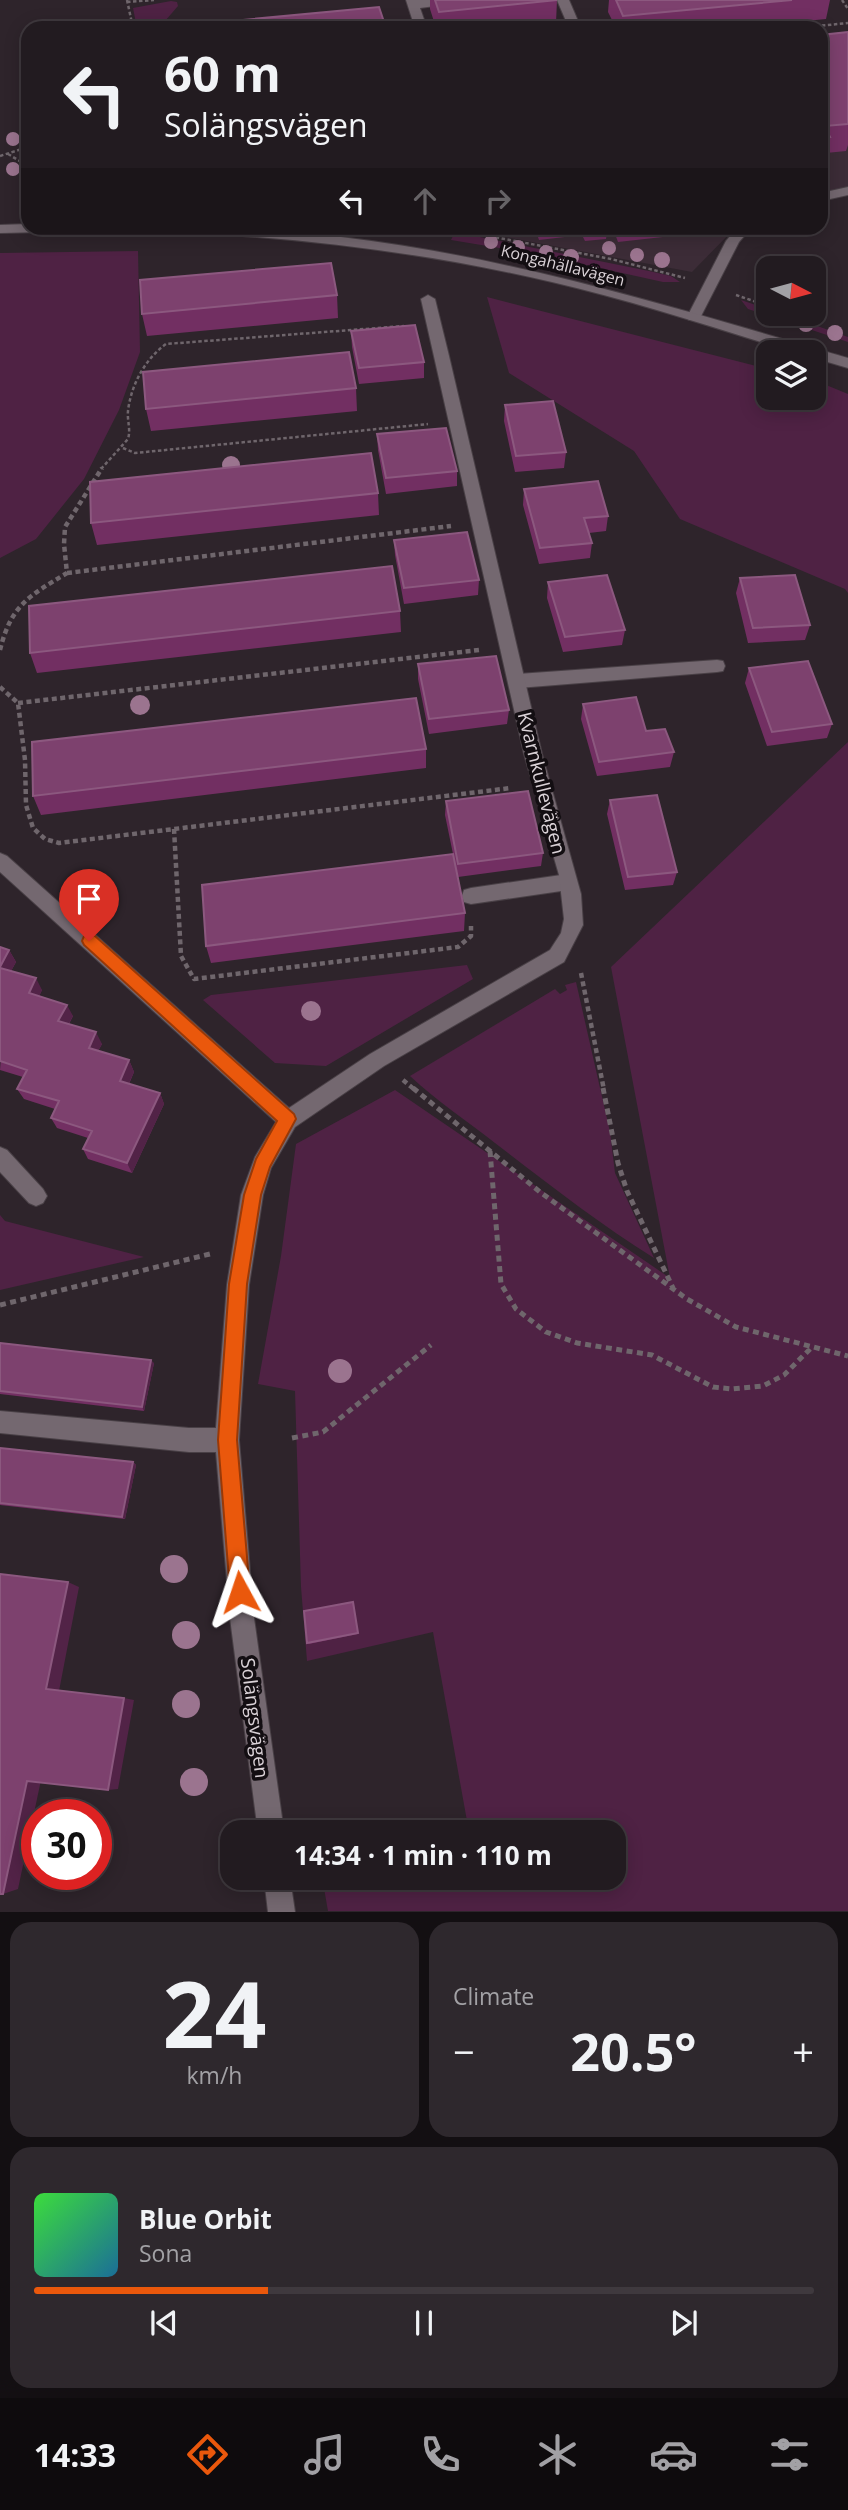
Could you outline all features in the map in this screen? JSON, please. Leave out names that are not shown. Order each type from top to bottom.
[{"type":"street","points":[[419,21],[412,2],[458,0]]},
{"type":"street","points":[[563,0],[572,21]]},
{"type":"street","points":[[828,195],[848,191]]},
{"type":"street","points":[[0,229],[21,229]]},
{"type":"street","name":"Kongahällavägen","points":[[291,235],[470,261],[553,278],[771,340]]},
{"type":"street","points":[[694,317],[738,235]]},
{"type":"street","name":"Kvarnkullevägen","points":[[429,299],[458,415],[533,754],[568,882],[574,913],[573,931]]},
{"type":"street","name":"Kongahällavägen","points":[[826,356],[848,363]]},
{"type":"street","points":[[518,681],[717,666]]},
{"type":"street","points":[[0,861],[288,1119],[377,1060],[557,956],[573,931]]},
{"type":"street","points":[[471,896],[568,882]]},
{"type":"street","name":"Solängsvägen","points":[[269,1820],[242,1618],[227,1440],[243,1246],[252,1195],[262,1164],[288,1119]]},
{"type":"street","points":[[0,1157],[36,1196]]},
{"type":"street","points":[[0,1422],[189,1440],[227,1440]]},
{"type":"street","points":[[279,1890],[282,1912]]},
{"type":"path","points":[[131,21],[127,1],[154,0]]},
{"type":"path","points":[[842,0],[848,9]]},
{"type":"path","points":[[828,25],[848,23]]},
{"type":"path","points":[[0,156],[21,150]]},
{"type":"path","points":[[8,153],[21,161]]},
{"type":"path","points":[[483,235],[611,259],[710,286],[756,302]]},
{"type":"path","points":[[67,573],[62,534],[65,524],[92,488],[103,466],[123,448],[130,433],[128,414],[133,391],[143,368],[155,351],[166,344],[408,325]]},
{"type":"path","points":[[123,448],[135,453],[433,423]]},
{"type":"path","points":[[0,650],[5,625],[16,605],[67,573],[455,525]]},
{"type":"path","points":[[18,703],[483,649]]},
{"type":"path","points":[[0,687],[18,703],[25,760],[26,805],[33,828],[45,839],[59,843],[517,788]]},
{"type":"path","points":[[174,829],[181,956],[194,979],[458,947],[471,936],[471,896]]},
{"type":"path","points":[[573,931],[618,1163],[627,1191],[673,1289]]},
{"type":"path","points":[[377,1060],[540,1192],[673,1289],[736,1327],[848,1356]]},
{"type":"path","points":[[490,1150],[501,1284],[516,1309],[546,1332],[577,1343],[652,1354],[713,1387],[732,1389],[763,1386],[783,1375],[812,1347]]},
{"type":"path","points":[[0,1305],[243,1246]]},
{"type":"path","points":[[292,1438],[323,1433],[430,1345]]},
{"type":"shaded area","points":[[171,1],[177,2],[178,6],[165,21],[136,21],[133,8]]},
{"type":"shaded area","points":[[848,40],[848,192],[828,195],[828,42]]},
{"type":"shaded area","points":[[454,235],[470,235],[649,271],[671,276],[680,282],[663,282],[536,254],[451,240]]},
{"type":"shaded area","points":[[494,235],[728,235],[692,272]]},
{"type":"shaded area","points":[[138,251],[140,352],[119,410],[84,479],[36,539],[0,558],[0,253]]},
{"type":"shaded area","points":[[487,297],[756,366],[756,410],[826,410],[826,385],[848,394],[848,593],[845,589],[680,519],[634,451],[509,373]]},
{"type":"shaded area","points":[[741,300],[756,305],[756,312],[748,309]]},
{"type":"shaded area","points":[[800,326],[817,326],[848,337],[848,342]]},
{"type":"shaded area","points":[[848,742],[848,1911],[328,1911],[324,1890],[626,1890],[626,1820],[467,1820],[433,1632],[307,1661],[301,1587],[295,1391],[258,1384],[281,1256],[296,1144],[395,1090],[670,1278],[611,967]]},
{"type":"shaded area","points":[[467,965],[473,979],[326,1066],[275,1063],[203,1000],[211,995]]},
{"type":"shaded area","points":[[576,982],[610,1132],[615,1173],[654,1258],[573,1202],[410,1076],[555,989],[560,994],[567,990],[565,985]]},
{"type":"shaded area","points":[[0,1215],[5,1221],[144,1257],[0,1290]]},
{"type":"building","points":[[435,0],[557,0],[439,12]]},
{"type":"building","points":[[616,0],[792,0],[623,16]]},
{"type":"building","points":[[379,7],[384,21],[232,21]]},
{"type":"building","points":[[848,32],[848,124],[828,126],[828,34]]},
{"type":"building","points":[[331,263],[337,295],[142,314],[140,280]]},
{"type":"building","points":[[415,325],[424,362],[359,368],[351,331]]},
{"type":"building","points":[[349,352],[356,388],[146,409],[143,372]]},
{"type":"building","points":[[553,401],[566,452],[516,456],[505,405]]},
{"type":"building","points":[[446,428],[457,471],[386,478],[377,434]]},
{"type":"building","points":[[371,453],[378,493],[91,523],[90,482]]},
{"type":"building","points":[[598,481],[608,516],[584,518],[592,543],[540,548],[524,489]]},
{"type":"building","points":[[467,532],[479,580],[404,588],[394,540]]},
{"type":"building","points":[[392,566],[400,611],[30,653],[29,606]]},
{"type":"building","points":[[607,575],[625,630],[565,637],[548,582]]},
{"type":"building","points":[[795,575],[810,625],[753,628],[740,578]]},
{"type":"building","points":[[496,656],[509,710],[429,719],[418,664]]},
{"type":"building","points":[[808,661],[832,724],[772,732],[749,668]]},
{"type":"building","points":[[636,697],[646,731],[665,729],[674,752],[599,762],[583,704]]},
{"type":"building","points":[[416,698],[426,749],[33,796],[32,742]]},
{"type":"building","points":[[528,791],[543,853],[458,864],[446,801]]},
{"type":"building","points":[[657,795],[677,872],[628,877],[610,800]]},
{"type":"building","points":[[453,854],[465,913],[206,946],[202,885]]},
{"type":"building","points":[[0,947],[9,950],[0,967]]},
{"type":"building","points":[[0,968],[36,978],[29,993],[67,1005],[58,1021],[96,1032],[89,1048],[129,1060],[120,1081],[160,1093],[127,1163],[83,1149],[92,1131],[51,1118],[59,1101],[17,1089],[27,1070],[0,1061]]},
{"type":"building","points":[[0,1343],[151,1360],[142,1407],[0,1391]]},
{"type":"building","points":[[0,1448],[133,1462],[122,1517],[0,1503]]},
{"type":"building","points":[[0,1574],[68,1582],[46,1689],[124,1698],[108,1790],[27,1781],[21,1799],[3,1894],[0,1894]]},
{"type":"building","points":[[353,1602],[358,1633],[307,1643],[304,1611]]},
{"type":"route","points":[[89,941],[288,1119],[262,1164],[252,1195],[238,1284],[227,1440],[240,1592]]}]
